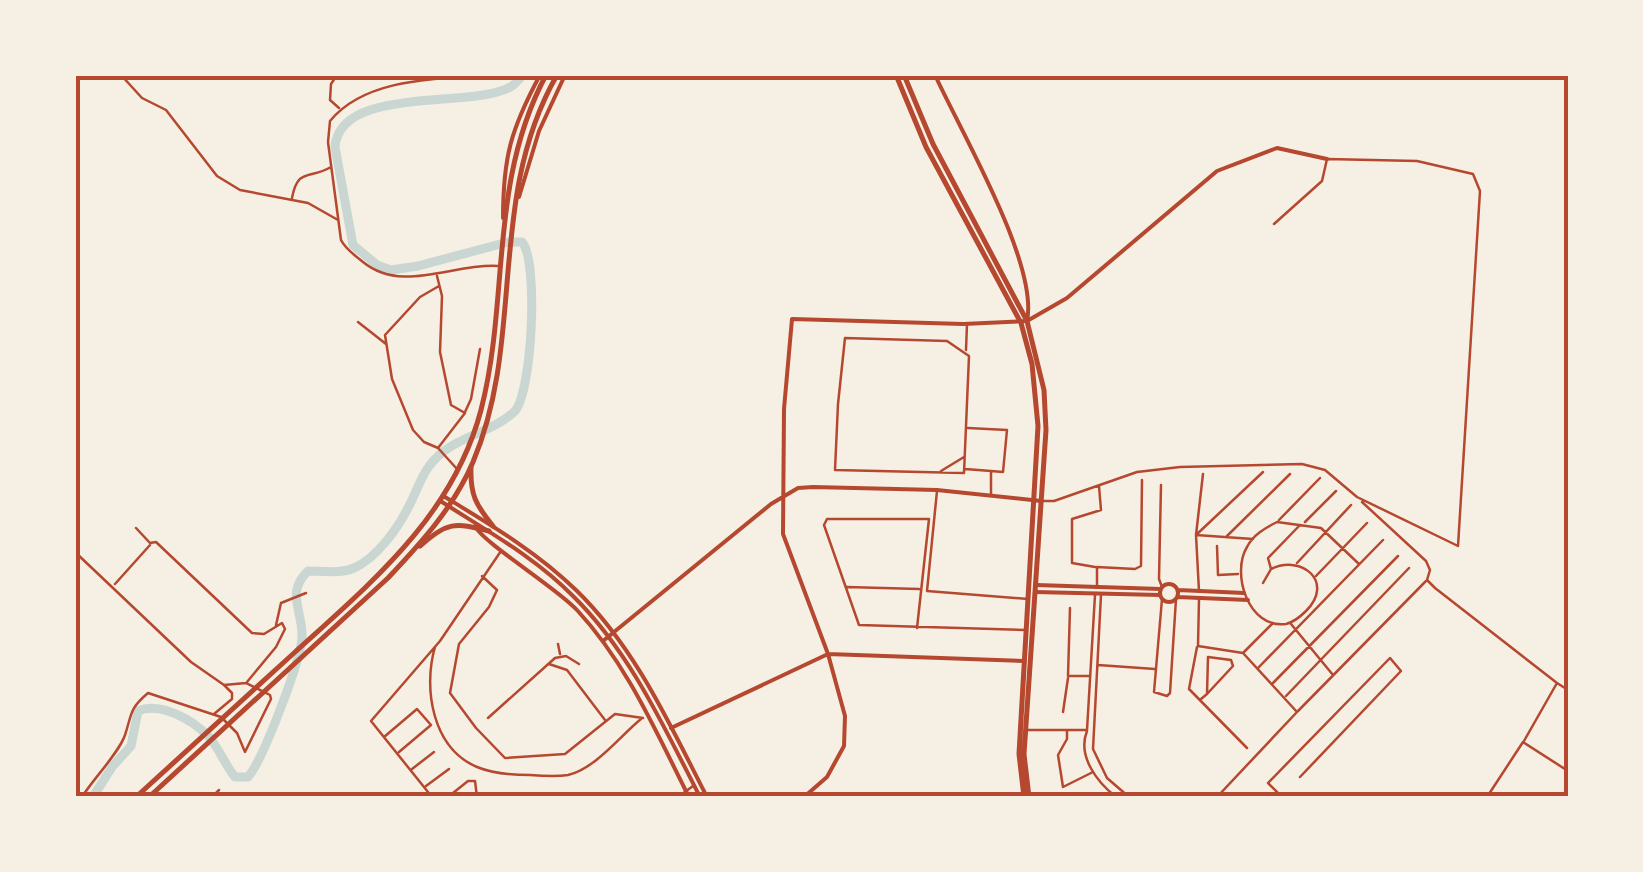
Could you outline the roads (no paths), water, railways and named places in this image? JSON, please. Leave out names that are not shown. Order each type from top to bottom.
[{"type":"main road","points":[[149,797],[385,576],[443,499],[466,454],[481,410],[490,362],[498,266],[526,119],[543,75]]},
{"type":"main road","points":[[418,548],[451,504],[471,467],[492,406],[507,267],[507,220],[533,125],[557,75]]},
{"type":"main road","points":[[896,75],[926,147],[1024,322]]},
{"type":"main road","points":[[904,75],[932,144],[1024,322],[1036,391],[1038,501],[1024,797]]},
{"type":"main road","points":[[471,467],[474,504],[491,529]]},
{"type":"main road","points":[[1024,797],[1019,754],[1038,501]]},
{"type":"main road","points":[[136,797],[446,526],[491,529]]},
{"type":"street","points":[[122,75],[142,98],[166,110],[217,176],[240,190],[308,203],[339,221]]},
{"type":"street","points":[[337,75],[330,100],[340,110]]},
{"type":"street","points":[[492,75],[460,75],[356,97],[330,121],[328,142],[344,248],[375,272],[388,277],[498,266]]},
{"type":"street","points":[[507,220],[539,131],[566,75]]},
{"type":"street","points":[[936,75],[1017,248],[1030,306],[1024,322]]},
{"type":"street","points":[[804,797],[827,777],[844,746],[845,716],[828,654],[783,534],[784,409],[792,319],[1024,322],[1068,298],[1217,171],[1277,148],[1327,159],[1417,161],[1473,174],[1480,191],[1458,546],[1357,497]]},
{"type":"street","points":[[1274,224],[1322,180],[1327,159]]},
{"type":"street","points":[[291,199],[294,183],[301,176],[320,174],[331,167]]},
{"type":"street","points":[[437,274],[440,352],[451,405],[465,413]]},
{"type":"street","points":[[440,286],[420,296],[385,335],[392,380],[412,430],[424,442],[438,448],[458,470]]},
{"type":"street","points":[[358,322],[387,346]]},
{"type":"street","points":[[966,352],[967,324]]},
{"type":"street","points":[[848,337],[947,341],[966,352],[966,428],[964,474],[835,470],[844,342],[848,337]]},
{"type":"street","points":[[438,448],[471,400],[480,350]]},
{"type":"street","points":[[964,470],[1003,472],[1007,430],[966,428]]},
{"type":"street","points":[[937,474],[965,456]]},
{"type":"street","points":[[608,637],[786,493],[813,487],[937,490],[1054,501],[1137,472],[1180,467],[1302,464],[1325,470],[1426,561],[1430,570],[1427,580],[1217,797]]},
{"type":"street","points":[[991,471],[991,494]]},
{"type":"street","points":[[1196,536],[1263,472]]},
{"type":"street","points":[[1203,474],[1196,536],[1198,646],[1190,689],[1247,748]]},
{"type":"street","points":[[1225,537],[1290,474]]},
{"type":"street","points":[[1263,582],[1272,569],[1284,563],[1296,564],[1314,578],[1319,590],[1315,600],[1290,622],[1273,622],[1248,600],[1240,574],[1245,550],[1253,539],[1277,522],[1320,478]]},
{"type":"street","points":[[1099,486],[1101,510],[1072,519],[1072,563],[1136,569],[1141,566],[1142,480]]},
{"type":"street","points":[[1035,588],[1161,592],[1170,584],[1177,595],[1167,696],[1155,694],[1161,592],[1161,485]]},
{"type":"street","points":[[937,490],[927,591],[1028,599]]},
{"type":"street","points":[[1272,569],[1268,558],[1336,490]]},
{"type":"street","points":[[443,499],[491,529],[573,596],[608,637],[661,713],[703,797]]},
{"type":"street","points":[[451,504],[484,538],[574,606],[608,637],[689,797]]},
{"type":"street","points":[[1296,564],[1351,505]]},
{"type":"street","points":[[916,628],[929,518],[827,519],[824,525],[857,624],[916,628],[1026,630]]},
{"type":"street","points":[[1277,522],[1302,524],[1325,532],[1359,564]]},
{"type":"street","points":[[1314,578],[1366,523]]},
{"type":"street","points":[[136,528],[150,544]]},
{"type":"street","points":[[1196,536],[1253,539]]},
{"type":"street","points":[[1257,669],[1383,540]]},
{"type":"street","points":[[113,586],[156,542],[252,633],[264,634],[282,624],[285,630],[276,648],[246,683]]},
{"type":"street","points":[[1217,546],[1218,575],[1240,574]]},
{"type":"street","points":[[432,797],[371,721],[372,717],[435,647],[502,550]]},
{"type":"street","points":[[75,552],[191,662],[232,693],[232,700],[213,715]]},
{"type":"street","points":[[1272,684],[1398,556]]},
{"type":"street","points":[[1097,568],[1097,665],[1090,730],[1084,738],[1094,773],[1116,797]]},
{"type":"street","points":[[1284,698],[1409,568]]},
{"type":"street","points":[[482,576],[497,590],[474,629],[459,644],[450,693],[505,758],[564,754],[618,713],[646,718]]},
{"type":"street","points":[[1427,580],[1568,690]]},
{"type":"street","points":[[847,587],[920,589]]},
{"type":"street","points":[[1098,591],[1090,676],[1090,730],[1102,770],[1129,797]]},
{"type":"street","points":[[1161,592],[1170,602],[1177,595],[1244,593]]},
{"type":"street","points":[[276,626],[281,603],[306,593]]},
{"type":"street","points":[[1199,594],[1248,600]]},
{"type":"street","points":[[1063,712],[1070,608]]},
{"type":"street","points":[[1242,653],[1273,622]]},
{"type":"street","points":[[1290,622],[1334,674]]},
{"type":"street","points":[[558,644],[560,656]]},
{"type":"street","points":[[1198,646],[1242,653],[1297,712]]},
{"type":"street","points":[[435,647],[430,666],[434,718],[444,738],[474,766],[502,774],[567,775],[582,769],[646,718],[661,713]]},
{"type":"street","points":[[670,729],[828,654],[1024,661]]},
{"type":"street","points":[[488,718],[560,656],[579,664]]},
{"type":"street","points":[[1200,700],[1206,694],[1234,666],[1231,660],[1208,657],[1206,694]]},
{"type":"street","points":[[568,670],[572,666],[570,658]]},
{"type":"street","points":[[1282,797],[1268,783],[1390,658],[1401,670],[1300,776]]},
{"type":"street","points":[[549,664],[568,670],[606,721]]},
{"type":"street","points":[[1097,665],[1156,669]]},
{"type":"street","points":[[1068,676],[1090,676]]},
{"type":"street","points":[[1487,797],[1524,742],[1557,682]]},
{"type":"street","points":[[82,797],[124,737],[128,716],[136,703],[148,694],[221,717],[248,751],[272,699],[246,683],[224,685]]},
{"type":"street","points":[[384,737],[418,709],[431,726],[398,753]]},
{"type":"street","points":[[1025,730],[1090,730]]},
{"type":"street","points":[[1067,730],[1058,755],[1064,787],[1102,770]]},
{"type":"street","points":[[1524,742],[1568,771]]},
{"type":"street","points":[[412,769],[434,752]]},
{"type":"street","points":[[1086,755],[1094,753]]},
{"type":"street","points":[[426,786],[448,769]]},
{"type":"street","points":[[448,797],[468,781],[475,781],[477,797]]},
{"type":"street","points":[[678,797],[697,784]]},
{"type":"street","points":[[212,797],[219,789],[219,797]]},
{"type":"waterway","points":[[93,797],[131,746],[138,711],[147,709],[166,710],[194,724],[213,741],[235,777],[248,777],[271,731],[300,649],[302,627],[296,594],[301,579],[308,571],[349,570],[371,557],[399,524],[424,474],[439,455],[514,412],[525,381],[531,328],[530,274],[522,242],[508,242],[418,266],[391,270],[377,265],[353,245],[335,147],[343,127],[360,114],[383,106],[494,93],[512,86],[523,75]]}]
